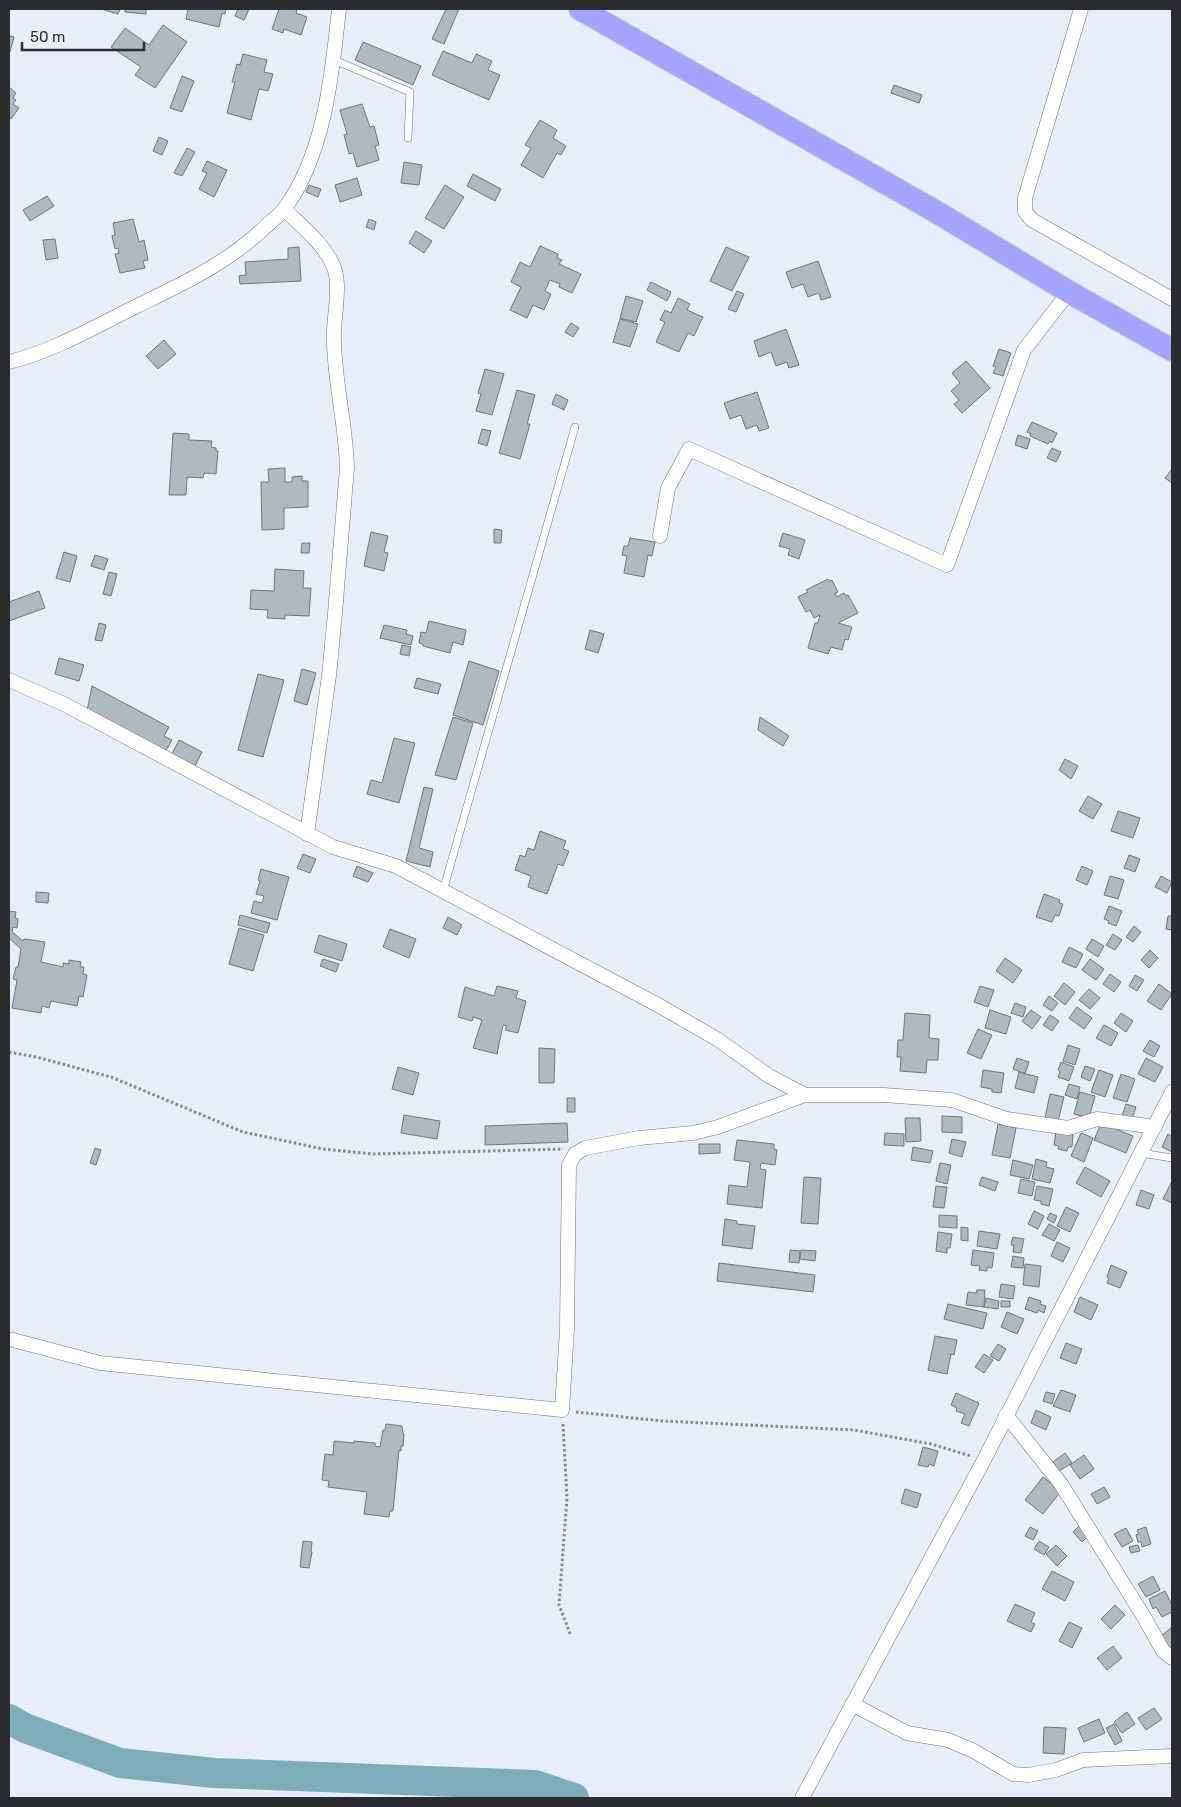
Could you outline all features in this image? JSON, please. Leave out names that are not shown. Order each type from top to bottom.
[{"type":"highway","points":[[580,9],[1172,350]]},
{"type":"street","points":[[9,362],[45,350],[203,274],[246,244],[284,209],[305,174],[321,127],[334,60],[339,9]]},
{"type":"street","points":[[1082,9],[1025,198],[1025,212],[1032,220],[1172,299]]},
{"type":"street","points":[[284,209],[325,252],[336,272],[334,341],[347,468],[336,613],[307,834]]},
{"type":"street","points":[[660,536],[668,488],[689,449],[946,565],[1024,350],[1069,292]]},
{"type":"street","points":[[9,680],[64,704],[333,848],[396,866],[658,1005],[717,1039],[769,1076],[805,1095]]},
{"type":"street","points":[[802,1798],[984,1460],[1172,1092]]},
{"type":"street","points":[[13,1340],[100,1363],[562,1410],[567,1329],[569,1165],[575,1154],[585,1148],[639,1138],[693,1133],[718,1127],[805,1095],[884,1095],[952,1100],[1007,1119],[1068,1128],[1097,1119],[1155,1127]]},
{"type":"street","points":[[1006,1415],[1062,1484],[1163,1651],[1172,1658]]},
{"type":"street","points":[[852,1704],[907,1733],[948,1740],[1013,1774],[1029,1775],[1056,1770],[1083,1760],[1172,1756]]},
{"type":"lane","points":[[334,60],[410,92],[408,138]]},
{"type":"lane","points":[[443,891],[575,427]]},
{"type":"lane","points":[[1141,1153],[1172,1158]]},
{"type":"path","points":[[9,1052],[36,1057],[111,1078],[243,1132],[323,1149],[374,1154],[562,1149],[575,1154]]},
{"type":"path","points":[[571,1636],[559,1605],[567,1498],[562,1410],[663,1421],[854,1430],[931,1444],[984,1460]]},
{"type":"building","points":[[101,9],[120,9],[118,14]]},
{"type":"building","points":[[125,9],[146,9],[146,14],[125,12]]},
{"type":"building","points":[[188,9],[226,9],[225,14],[222,13],[219,27],[186,19]]},
{"type":"building","points":[[238,9],[249,9],[244,20],[235,16]]},
{"type":"building","points":[[279,9],[297,9],[296,13],[307,17],[301,35],[284,29],[283,33],[272,29]]},
{"type":"building","points":[[446,9],[459,9],[444,44],[432,39]]},
{"type":"building","points":[[163,25],[187,42],[155,88],[135,75],[141,67],[111,47],[125,28],[149,45]]},
{"type":"building","points":[[9,36],[14,37],[10,52],[9,51]]},
{"type":"building","points":[[363,42],[421,66],[413,85],[355,60]]},
{"type":"building","points":[[443,51],[472,63],[476,54],[492,61],[488,70],[500,75],[489,100],[432,75]]},
{"type":"building","points":[[243,54],[267,60],[264,72],[273,74],[268,91],[259,89],[251,120],[227,113],[235,82],[232,82],[237,64],[240,65]]},
{"type":"building","points":[[182,76],[194,81],[182,112],[170,108]]},
{"type":"building","points":[[894,85],[922,95],[919,103],[891,93]]},
{"type":"building","points":[[9,87],[16,93],[13,98],[16,100],[13,104],[19,108],[11,119],[9,118]]},
{"type":"building","points":[[362,104],[370,127],[374,126],[379,145],[375,146],[379,160],[357,167],[353,153],[349,154],[344,135],[347,134],[340,110]]},
{"type":"building","points":[[540,120],[557,130],[553,138],[566,146],[561,155],[557,153],[543,178],[521,165],[531,148],[525,145]]},
{"type":"building","points":[[159,137],[168,141],[162,155],[153,151]]},
{"type":"building","points":[[187,148],[195,152],[182,176],[174,173]]},
{"type":"building","points":[[207,161],[227,170],[214,197],[199,189],[207,173],[202,171]]},
{"type":"building","points":[[404,162],[422,165],[419,185],[401,183]]},
{"type":"building","points":[[473,174],[501,189],[495,201],[467,186]]},
{"type":"building","points":[[357,178],[362,195],[340,202],[335,185]]},
{"type":"building","points":[[309,185],[321,189],[318,197],[306,192]]},
{"type":"building","points":[[445,185],[464,197],[444,229],[425,218]]},
{"type":"building","points":[[47,196],[54,206],[30,221],[23,210]]},
{"type":"building","points":[[133,219],[139,242],[144,240],[148,260],[143,261],[145,268],[120,273],[115,254],[119,253],[118,248],[115,249],[112,236],[115,235],[113,223]]},
{"type":"building","points":[[369,219],[376,222],[374,230],[366,227]]},
{"type":"building","points":[[416,231],[432,241],[424,253],[409,243]]},
{"type":"building","points":[[55,239],[58,258],[46,260],[43,240]]},
{"type":"building","points":[[540,246],[558,254],[557,258],[562,260],[559,264],[581,274],[572,293],[559,287],[560,284],[550,280],[545,291],[551,294],[544,310],[533,305],[527,318],[510,310],[521,287],[511,282],[520,262],[530,267]]},
{"type":"building","points":[[299,247],[301,281],[240,284],[239,276],[246,275],[245,262],[288,259],[288,248]]},
{"type":"building","points":[[726,247],[749,257],[732,291],[710,281]]},
{"type":"building","points":[[818,261],[831,297],[821,300],[819,293],[808,297],[803,284],[792,288],[786,272]]},
{"type":"building","points":[[651,282],[671,292],[667,301],[647,290]]},
{"type":"building","points":[[737,291],[744,294],[736,312],[728,309]]},
{"type":"building","points":[[626,296],[643,301],[636,322],[620,318]]},
{"type":"building","points":[[678,298],[690,304],[687,310],[703,317],[694,336],[688,333],[679,352],[656,342],[665,322],[660,320],[665,310],[671,313]]},
{"type":"building","points":[[620,319],[638,324],[630,347],[613,342]]},
{"type":"building","points":[[571,323],[579,328],[573,337],[565,332]]},
{"type":"building","points":[[786,329],[799,365],[789,368],[787,362],[776,366],[771,352],[759,357],[754,341]]},
{"type":"building","points":[[164,340],[176,354],[158,369],[146,356]]},
{"type":"building","points":[[999,349],[1011,353],[1003,376],[993,373],[996,367],[993,366]]},
{"type":"building","points":[[966,361],[990,388],[962,413],[954,404],[959,400],[951,391],[960,383],[952,373]]},
{"type":"building","points":[[485,369],[504,374],[492,415],[476,411],[481,394],[478,393]]},
{"type":"building","points":[[517,390],[535,395],[527,424],[530,424],[520,459],[499,453]]},
{"type":"building","points":[[757,392],[769,428],[759,431],[757,425],[746,429],[741,415],[730,419],[724,403]]},
{"type":"building","points":[[556,394],[568,400],[564,410],[552,404]]},
{"type":"building","points":[[1032,422],[1057,433],[1052,443],[1050,441],[1048,444],[1030,436],[1031,434],[1027,432]]},
{"type":"building","points":[[482,429],[491,431],[487,446],[478,443]]},
{"type":"building","points":[[173,433],[189,434],[189,440],[212,441],[211,447],[216,448],[216,451],[218,451],[216,474],[204,473],[203,478],[187,477],[186,495],[169,495]]},
{"type":"building","points":[[1018,435],[1030,439],[1027,449],[1015,445]]},
{"type":"building","points":[[1052,448],[1061,452],[1056,462],[1047,458]]},
{"type":"building","points":[[285,468],[285,482],[292,482],[292,477],[302,476],[302,481],[308,481],[308,507],[284,508],[284,529],[262,530],[261,482],[269,482],[268,469]]},
{"type":"building","points":[[1172,469],[1172,483],[1165,478]]},
{"type":"building","points":[[494,529],[502,530],[501,543],[494,543]]},
{"type":"building","points":[[371,532],[388,536],[384,552],[388,553],[384,571],[364,566]]},
{"type":"building","points":[[783,533],[805,540],[799,559],[788,555],[790,549],[779,546]]},
{"type":"building","points":[[630,538],[655,542],[652,556],[648,555],[644,577],[624,573],[627,556],[622,555],[624,546],[628,546]]},
{"type":"building","points":[[302,543],[310,543],[309,553],[301,553]]},
{"type":"building","points":[[64,552],[77,556],[70,582],[56,578]]},
{"type":"building","points":[[95,555],[108,559],[104,570],[91,566]]},
{"type":"building","points":[[275,569],[304,571],[303,588],[311,588],[309,616],[285,615],[285,619],[267,618],[268,610],[250,609],[251,590],[274,591]]},
{"type":"building","points":[[109,572],[117,574],[111,596],[103,594]]},
{"type":"building","points":[[828,579],[832,580],[838,592],[835,593],[837,597],[844,593],[846,596],[848,595],[858,613],[838,623],[852,627],[848,640],[845,639],[842,650],[831,647],[828,654],[808,648],[815,623],[818,623],[820,615],[814,618],[810,610],[806,612],[798,597],[808,592],[806,590]]},
{"type":"building","points":[[39,591],[45,608],[9,621],[9,602]]},
{"type":"building","points":[[429,621],[466,630],[463,645],[453,642],[450,653],[423,646],[423,644],[419,643],[421,632],[426,633]]},
{"type":"building","points":[[99,623],[106,625],[102,641],[95,640]]},
{"type":"building","points":[[384,625],[407,630],[406,634],[413,636],[411,645],[380,638]]},
{"type":"building","points":[[590,630],[604,634],[598,653],[585,649]]},
{"type":"building","points":[[402,645],[411,647],[409,656],[400,654]]},
{"type":"building","points":[[59,658],[84,665],[79,681],[55,674]]},
{"type":"building","points":[[469,661],[499,671],[483,725],[453,715]]},
{"type":"building","points":[[302,669],[316,673],[307,705],[294,701]]},
{"type":"building","points":[[258,674],[284,680],[263,757],[238,750]]},
{"type":"building","points":[[417,678],[441,684],[438,694],[414,688]]},
{"type":"building","points":[[92,686],[169,727],[164,736],[172,740],[165,752],[87,711]]},
{"type":"building","points":[[453,717],[473,723],[456,780],[435,775]]},
{"type":"building","points":[[760,717],[789,736],[783,746],[758,730]]},
{"type":"building","points":[[394,738],[415,743],[399,803],[367,794],[371,780],[382,783]]},
{"type":"building","points":[[179,740],[202,752],[194,768],[171,756]]},
{"type":"building","points":[[1065,759],[1078,766],[1071,779],[1059,770]]},
{"type":"building","points":[[424,787],[433,789],[419,848],[433,852],[430,867],[406,861]]},
{"type":"building","points":[[1088,796],[1102,804],[1093,819],[1079,811]]},
{"type":"building","points":[[1118,811],[1140,818],[1133,838],[1111,831]]},
{"type":"building","points":[[540,831],[566,841],[563,849],[569,851],[563,866],[558,864],[547,894],[528,887],[531,876],[515,870],[520,855],[525,857],[528,848],[534,850]]},
{"type":"building","points":[[303,854],[316,859],[310,873],[297,868]]},
{"type":"building","points":[[1129,855],[1140,859],[1135,872],[1124,868]]},
{"type":"building","points":[[357,866],[373,873],[368,882],[353,876]]},
{"type":"building","points":[[1082,866],[1093,871],[1087,885],[1076,880]]},
{"type":"building","points":[[261,869],[289,877],[277,920],[251,913],[254,901],[262,903],[264,896],[256,894]]},
{"type":"building","points":[[1110,876],[1124,880],[1118,899],[1104,895]]},
{"type":"building","points":[[1161,876],[1172,882],[1167,893],[1155,887]]},
{"type":"building","points":[[36,892],[49,893],[48,903],[36,902]]},
{"type":"building","points":[[1044,894],[1060,900],[1059,903],[1063,904],[1059,916],[1055,915],[1052,922],[1036,917]]},
{"type":"building","points":[[1109,906],[1122,911],[1116,926],[1104,919]]},
{"type":"building","points":[[9,911],[16,912],[15,918],[18,919],[17,928],[13,927],[12,932],[23,941],[24,939],[45,942],[41,962],[63,967],[63,963],[69,964],[69,960],[81,962],[80,967],[84,967],[83,974],[87,975],[83,997],[79,996],[77,1006],[51,1001],[49,1008],[42,1006],[41,1013],[12,1008],[17,980],[13,979],[16,967],[18,967],[21,949],[9,938]]},
{"type":"building","points":[[240,915],[270,923],[267,933],[238,925]]},
{"type":"building","points":[[1168,916],[1172,916],[1172,930],[1166,929]]},
{"type":"building","points":[[448,917],[462,925],[457,935],[443,928]]},
{"type":"building","points":[[1134,926],[1141,932],[1133,942],[1126,937]]},
{"type":"building","points":[[239,928],[264,935],[253,971],[229,964]]},
{"type":"building","points":[[390,929],[416,939],[409,958],[383,947]]},
{"type":"building","points":[[1113,934],[1122,940],[1115,950],[1106,945]]},
{"type":"building","points":[[319,935],[347,944],[342,961],[314,952]]},
{"type":"building","points":[[1092,939],[1104,946],[1098,957],[1086,949]]},
{"type":"building","points":[[1069,947],[1083,954],[1076,968],[1062,962]]},
{"type":"building","points":[[1150,950],[1158,958],[1149,968],[1141,960]]},
{"type":"building","points":[[1005,958],[1022,970],[1013,983],[996,971]]},
{"type":"building","points":[[323,959],[339,964],[336,972],[320,966]]},
{"type":"building","points":[[1090,959],[1104,969],[1096,980],[1082,970]]},
{"type":"building","points":[[1110,974],[1121,982],[1114,992],[1103,984]]},
{"type":"building","points":[[1135,975],[1144,980],[1137,991],[1129,986]]},
{"type":"building","points":[[1064,983],[1075,992],[1065,1005],[1054,996]]},
{"type":"building","points":[[1159,984],[1172,994],[1161,1010],[1147,1001]]},
{"type":"building","points":[[497,986],[518,991],[516,998],[526,1001],[518,1033],[505,1030],[507,1026],[503,1025],[497,1054],[473,1048],[482,1020],[473,1017],[472,1021],[458,1017],[465,987],[494,996]]},
{"type":"building","points":[[980,986],[994,990],[988,1007],[974,1002]]},
{"type":"building","points":[[1089,989],[1100,998],[1090,1009],[1079,1000]]},
{"type":"building","points":[[1049,996],[1058,1003],[1052,1011],[1043,1005]]},
{"type":"building","points":[[1015,1003],[1026,1007],[1023,1017],[1011,1013]]},
{"type":"building","points":[[1077,1007],[1092,1018],[1084,1029],[1069,1018]]},
{"type":"building","points":[[990,1010],[1011,1017],[1006,1034],[985,1028]]},
{"type":"building","points":[[1031,1010],[1041,1017],[1032,1029],[1022,1021]]},
{"type":"building","points":[[905,1013],[930,1015],[929,1038],[939,1039],[938,1060],[927,1060],[926,1073],[900,1071],[901,1057],[897,1057],[898,1040],[903,1040]]},
{"type":"building","points":[[1121,1013],[1133,1021],[1126,1032],[1114,1023]]},
{"type":"building","points":[[1050,1015],[1059,1021],[1052,1031],[1043,1025]]},
{"type":"building","points":[[1104,1025],[1118,1033],[1111,1046],[1096,1038]]},
{"type":"building","points":[[978,1029],[992,1035],[981,1059],[967,1053]]},
{"type":"building","points":[[1150,1040],[1160,1046],[1154,1057],[1143,1051]]},
{"type":"building","points":[[1068,1045],[1080,1049],[1075,1065],[1063,1061]]},
{"type":"building","points":[[539,1048],[555,1049],[554,1083],[539,1083]]},
{"type":"building","points":[[1017,1058],[1029,1062],[1025,1074],[1013,1069]]},
{"type":"building","points":[[1146,1058],[1163,1067],[1155,1082],[1138,1074]]},
{"type":"building","points":[[1061,1062],[1074,1067],[1069,1081],[1058,1077]]},
{"type":"building","points":[[1085,1066],[1095,1069],[1090,1081],[1081,1077]]},
{"type":"building","points":[[398,1067],[419,1073],[413,1095],[392,1089]]},
{"type":"building","points":[[983,1070],[1004,1073],[1001,1093],[992,1092],[992,1089],[981,1087]]},
{"type":"building","points":[[1099,1070],[1113,1075],[1105,1097],[1091,1092]]},
{"type":"building","points":[[1019,1072],[1038,1077],[1034,1093],[1015,1088]]},
{"type":"building","points":[[1121,1074],[1135,1079],[1127,1102],[1113,1098]]},
{"type":"building","points":[[1069,1084],[1080,1087],[1077,1099],[1065,1095]]},
{"type":"building","points":[[1080,1092],[1095,1096],[1089,1118],[1074,1114]]},
{"type":"building","points":[[1050,1094],[1064,1097],[1058,1121],[1045,1118]]},
{"type":"building","points":[[567,1098],[575,1098],[575,1112],[567,1112]]},
{"type":"building","points":[[1126,1104],[1136,1107],[1132,1119],[1122,1116]]},
{"type":"building","points":[[404,1115],[440,1121],[437,1139],[401,1133]]},
{"type":"building","points":[[942,1116],[962,1117],[962,1133],[942,1132]]},
{"type":"building","points":[[905,1118],[920,1118],[921,1141],[906,1142]]},
{"type":"building","points":[[567,1123],[568,1142],[485,1145],[485,1126]]},
{"type":"building","points":[[1101,1123],[1133,1136],[1126,1153],[1094,1140]]},
{"type":"building","points":[[998,1124],[1016,1128],[1010,1158],[992,1155]]},
{"type":"building","points":[[1056,1132],[1073,1134],[1072,1147],[1068,1147],[1067,1151],[1058,1149],[1059,1146],[1054,1145]]},
{"type":"building","points":[[885,1133],[904,1134],[904,1146],[884,1145]]},
{"type":"building","points":[[1081,1133],[1093,1138],[1084,1162],[1071,1156]]},
{"type":"building","points":[[1168,1134],[1172,1137],[1172,1152],[1162,1147]]},
{"type":"building","points":[[952,1139],[966,1142],[962,1157],[949,1153]]},
{"type":"building","points":[[737,1140],[774,1144],[774,1149],[777,1150],[775,1165],[761,1163],[760,1169],[766,1170],[762,1208],[727,1204],[729,1185],[747,1187],[750,1162],[734,1160]]},
{"type":"building","points":[[699,1144],[720,1144],[720,1153],[699,1154]]},
{"type":"building","points":[[913,1147],[933,1151],[930,1163],[911,1160]]},
{"type":"building","points":[[95,1148],[101,1150],[96,1165],[90,1163]]},
{"type":"building","points":[[1036,1159],[1047,1162],[1046,1167],[1054,1169],[1050,1183],[1032,1179]]},
{"type":"building","points":[[1013,1160],[1033,1165],[1029,1179],[1010,1175]]},
{"type":"building","points":[[940,1163],[951,1165],[947,1184],[936,1181]]},
{"type":"building","points":[[1085,1167],[1110,1181],[1101,1197],[1076,1183]]},
{"type":"building","points":[[804,1177],[821,1178],[818,1224],[801,1223]]},
{"type":"building","points":[[982,1177],[998,1182],[995,1191],[979,1185]]},
{"type":"building","points":[[1021,1179],[1035,1182],[1032,1196],[1018,1193]]},
{"type":"building","points":[[1172,1181],[1172,1203],[1163,1199]]},
{"type":"building","points":[[936,1186],[947,1187],[944,1208],[933,1207]]},
{"type":"building","points":[[1037,1186],[1053,1189],[1049,1206],[1041,1204],[1041,1201],[1034,1200]]},
{"type":"building","points":[[1141,1190],[1154,1195],[1149,1209],[1136,1205]]},
{"type":"building","points":[[1066,1207],[1079,1213],[1070,1232],[1057,1226]]},
{"type":"building","points":[[1034,1211],[1044,1216],[1038,1229],[1028,1224]]},
{"type":"building","points":[[1050,1213],[1057,1216],[1054,1223],[1047,1219]]},
{"type":"building","points":[[939,1215],[957,1216],[957,1228],[939,1227]]},
{"type":"building","points":[[725,1219],[737,1221],[737,1224],[755,1226],[752,1249],[722,1245]]},
{"type":"building","points":[[1049,1224],[1060,1230],[1054,1241],[1042,1235]]},
{"type":"building","points":[[961,1227],[968,1228],[968,1241],[961,1240]]},
{"type":"building","points":[[979,1231],[1000,1234],[997,1249],[977,1246]]},
{"type":"building","points":[[938,1232],[952,1234],[950,1248],[947,1248],[947,1253],[936,1251]]},
{"type":"building","points":[[1013,1237],[1024,1239],[1021,1253],[1013,1252],[1014,1245],[1011,1245]]},
{"type":"building","points":[[1057,1242],[1070,1248],[1063,1262],[1051,1256]]},
{"type":"building","points":[[790,1250],[800,1251],[799,1263],[789,1262]]},
{"type":"building","points":[[801,1250],[816,1251],[815,1261],[800,1259]]},
{"type":"building","points":[[973,1250],[994,1253],[992,1268],[987,1267],[987,1271],[979,1270],[980,1266],[971,1265]]},
{"type":"building","points":[[1013,1256],[1024,1258],[1023,1268],[1011,1267]]},
{"type":"building","points":[[719,1263],[815,1275],[813,1292],[717,1281]]},
{"type":"building","points":[[1025,1264],[1041,1266],[1039,1287],[1023,1285]]},
{"type":"building","points":[[1111,1265],[1127,1272],[1120,1288],[1107,1283]]},
{"type":"building","points":[[1001,1284],[1015,1286],[1013,1299],[999,1297]]},
{"type":"building","points":[[977,1290],[985,1290],[984,1307],[966,1305],[968,1292],[976,1293]]},
{"type":"building","points":[[1029,1297],[1041,1301],[1040,1304],[1046,1306],[1044,1313],[1038,1310],[1037,1313],[1025,1309]]},
{"type":"building","points":[[1080,1297],[1098,1305],[1091,1320],[1074,1312]]},
{"type":"building","points":[[986,1298],[999,1301],[998,1309],[984,1307]]},
{"type":"building","points":[[1001,1301],[1010,1301],[1010,1307],[1001,1307]]},
{"type":"building","points":[[948,1304],[987,1313],[983,1329],[944,1319]]},
{"type":"building","points":[[1007,1312],[1024,1319],[1017,1334],[1001,1327]]},
{"type":"building","points":[[935,1336],[957,1340],[954,1355],[951,1354],[947,1374],[928,1370]]},
{"type":"building","points":[[1066,1343],[1082,1349],[1076,1364],[1060,1358]]},
{"type":"building","points":[[998,1344],[1006,1349],[999,1361],[990,1356]]},
{"type":"building","points":[[984,1354],[993,1360],[984,1373],[975,1367]]},
{"type":"building","points":[[1061,1390],[1076,1395],[1070,1412],[1053,1406]]},
{"type":"building","points":[[1046,1392],[1055,1394],[1052,1404],[1043,1401]]},
{"type":"building","points":[[956,1393],[979,1403],[969,1426],[961,1423],[965,1414],[956,1411],[957,1408],[951,1405]]},
{"type":"building","points":[[1036,1410],[1051,1417],[1046,1430],[1031,1423]]},
{"type":"building","points":[[386,1424],[402,1426],[404,1434],[403,1446],[401,1446],[401,1451],[399,1450],[393,1511],[390,1511],[389,1517],[364,1514],[367,1492],[328,1487],[329,1481],[322,1480],[325,1454],[333,1455],[334,1441],[375,1443],[375,1446],[380,1447]]},
{"type":"building","points":[[923,1447],[938,1451],[934,1466],[929,1464],[928,1467],[918,1465]]},
{"type":"building","points":[[1065,1453],[1072,1463],[1059,1471],[1053,1462]]},
{"type":"building","points":[[1084,1455],[1094,1469],[1080,1479],[1070,1465]]},
{"type":"building","points":[[1043,1477],[1061,1491],[1043,1514],[1025,1500]]},
{"type":"building","points":[[1104,1487],[1110,1497],[1097,1504],[1091,1494]]},
{"type":"building","points":[[905,1489],[921,1494],[917,1508],[901,1503]]},
{"type":"building","points":[[1081,1524],[1090,1534],[1082,1542],[1073,1532]]},
{"type":"building","points":[[1030,1527],[1038,1531],[1033,1540],[1025,1536]]},
{"type":"building","points":[[1146,1527],[1151,1544],[1142,1547],[1141,1542],[1138,1542],[1136,1535],[1139,1534],[1137,1530]]},
{"type":"building","points":[[1126,1528],[1133,1541],[1122,1547],[1114,1534]]},
{"type":"building","points":[[303,1541],[312,1542],[309,1568],[300,1567]]},
{"type":"building","points":[[1039,1541],[1049,1547],[1044,1555],[1034,1549]]},
{"type":"building","points":[[1056,1545],[1067,1556],[1057,1566],[1046,1554]]},
{"type":"building","points":[[1138,1545],[1140,1551],[1131,1553],[1129,1547]]},
{"type":"building","points":[[1052,1571],[1074,1582],[1065,1601],[1042,1589]]},
{"type":"building","points":[[1153,1576],[1160,1590],[1146,1597],[1138,1584]]},
{"type":"building","points":[[1165,1591],[1172,1605],[1172,1612],[1162,1617],[1156,1607],[1153,1609],[1149,1599]]},
{"type":"building","points":[[1015,1604],[1035,1613],[1031,1622],[1035,1624],[1031,1632],[1007,1621]]},
{"type":"building","points":[[1115,1605],[1125,1615],[1111,1629],[1101,1619]]},
{"type":"building","points":[[1069,1622],[1082,1628],[1072,1648],[1059,1641]]},
{"type":"building","points":[[1172,1627],[1172,1652],[1160,1637]]},
{"type":"building","points":[[1113,1646],[1122,1658],[1107,1670],[1097,1658]]},
{"type":"building","points":[[1154,1708],[1162,1719],[1146,1730],[1138,1718]]},
{"type":"building","points":[[1127,1712],[1135,1724],[1122,1733],[1114,1722]]},
{"type":"building","points":[[1099,1719],[1105,1733],[1084,1742],[1078,1728]]},
{"type":"building","points":[[1114,1724],[1122,1741],[1115,1745],[1106,1728]]},
{"type":"building","points":[[1044,1727],[1066,1728],[1064,1754],[1043,1753]]},
{"type":"waterway","points":[[9,1719],[25,1728],[120,1763],[214,1773],[535,1785],[574,1798]]}]
